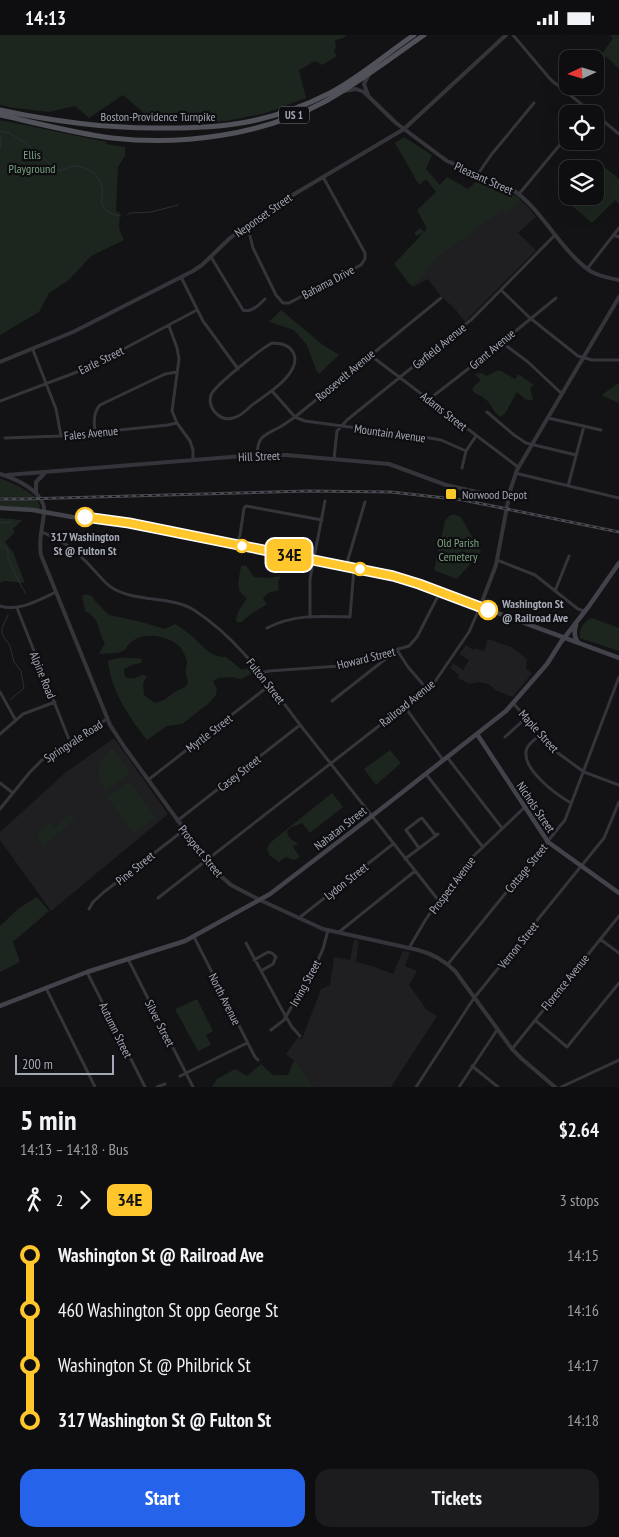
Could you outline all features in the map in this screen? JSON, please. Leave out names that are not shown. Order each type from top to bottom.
[{"type":"main road","name":"Boston-Providence Turnpike","points":[[0,110],[68,123],[113,127],[194,129],[225,127],[275,115],[309,103],[342,86],[414,35]]},
{"type":"main road","name":"Boston-Providence Turnpike","points":[[0,115],[94,135],[145,141],[190,139],[241,131],[269,124],[324,102],[424,35]]},
{"type":"main road","points":[[145,128],[145,141]]},
{"type":"main road","points":[[0,508],[123,522],[400,578],[619,658]]},
{"type":"main road","name":"Nahatan Street","points":[[0,1006],[88,972],[194,937],[260,900],[303,870],[496,719],[513,703],[547,664],[619,563]]},
{"type":"main road","points":[[578,622],[575,635],[576,640],[580,644]]},
{"type":"main road","name":"Nichols Street","points":[[477,734],[548,842],[619,893]]},
{"type":"street","name":"Neponset Street","points":[[0,362],[86,327],[193,271],[246,225],[404,129],[506,35]]},
{"type":"street","points":[[513,35],[551,80],[584,105]]},
{"type":"street","points":[[368,95],[364,84],[370,72]]},
{"type":"street","points":[[342,91],[356,89],[368,95]]},
{"type":"street","name":"Pleasant Street","points":[[368,95],[404,129],[447,161],[510,188],[519,194],[571,254],[587,269],[600,275],[619,279]]},
{"type":"street","points":[[477,175],[534,103]]},
{"type":"street","points":[[604,122],[619,134]]},
{"type":"street","points":[[519,194],[559,146]]},
{"type":"street","name":"Bahama Drive","points":[[246,225],[253,248],[276,295],[283,303],[294,301],[360,265],[365,259],[365,253],[323,177]]},
{"type":"street","points":[[587,269],[619,228]]},
{"type":"street","name":"Garfield Avenue","points":[[341,426],[472,319],[555,235]]},
{"type":"street","points":[[613,235],[619,237]]},
{"type":"street","points":[[211,257],[243,310],[252,310],[265,299]]},
{"type":"street","points":[[181,277],[210,332],[238,369]]},
{"type":"street","points":[[501,289],[530,318],[573,353],[582,358],[592,360],[619,360]]},
{"type":"street","name":"Railroad Avenue","points":[[158,898],[434,683],[470,631],[480,607],[497,559],[508,499],[515,473],[619,297]]},
{"type":"street","name":"Roosevelt Avenue","points":[[257,455],[258,444],[262,437],[295,417],[441,298]]},
{"type":"street","name":"Grant Avenue","points":[[428,399],[556,298]]},
{"type":"street","name":"Earle Street","points":[[0,401],[96,363],[198,310]]},
{"type":"street","points":[[168,326],[179,354],[172,407],[173,415],[190,441],[193,450],[193,460]]},
{"type":"street","points":[[501,342],[562,393]]},
{"type":"street","points":[[277,343],[286,346],[295,356],[295,364],[291,372],[272,391],[236,418],[220,417],[212,408],[210,397],[214,389],[238,369],[268,345],[277,343]]},
{"type":"street","points":[[33,349],[56,409],[61,436]]},
{"type":"street","name":"Adams Street","points":[[370,355],[518,467]]},
{"type":"street","points":[[95,432],[94,418],[100,405],[165,375],[177,372]]},
{"type":"street","points":[[272,391],[295,417]]},
{"type":"street","points":[[487,412],[514,435],[530,445],[576,455]]},
{"type":"street","name":"Mountain Avenue","points":[[295,417],[305,421],[441,440],[466,451]]},
{"type":"street","points":[[547,418],[601,430]]},
{"type":"street","name":"Fales Avenue","points":[[5,438],[61,436],[177,423]]},
{"type":"street","points":[[334,459],[337,431],[341,426]]},
{"type":"street","points":[[568,486],[584,427]]},
{"type":"street","points":[[462,468],[466,451],[476,436]]},
{"type":"street","name":"Hill Street","points":[[5,475],[257,455],[286,455],[389,464],[446,485],[508,499]]},
{"type":"street","points":[[36,493],[36,482],[46,472]]},
{"type":"street","points":[[515,473],[619,498]]},
{"type":"street","points":[[0,474],[36,493],[42,501],[44,512]]},
{"type":"street","points":[[24,485],[28,474]]},
{"type":"street","points":[[310,615],[309,583],[326,501]]},
{"type":"street","points":[[346,566],[365,503]]},
{"type":"street","points":[[236,545],[240,535],[244,507],[248,506],[322,520]]},
{"type":"street","name":"Prospect Street","points":[[44,512],[40,544],[41,555],[107,719],[116,736],[214,870],[231,885],[298,919],[328,930],[429,953],[439,958],[448,964],[512,1049],[555,1087]]},
{"type":"street","name":"Fulton Street","points":[[41,532],[53,536],[72,548],[82,556],[108,585],[117,591],[183,605],[192,609],[230,638],[261,673],[330,764],[439,901]]},
{"type":"street","points":[[555,591],[569,556]]},
{"type":"street","points":[[497,559],[534,575],[578,609],[585,612]]},
{"type":"street","points":[[267,628],[276,623],[310,615],[350,617],[354,568]]},
{"type":"street","points":[[0,607],[17,607],[32,603],[56,592]]},
{"type":"street","name":"Howard Street","points":[[261,673],[339,666],[412,645],[440,592]]},
{"type":"street","name":"Alpine Road","points":[[17,607],[70,742]]},
{"type":"street","points":[[332,701],[397,650],[408,667],[427,689]]},
{"type":"street","name":"Cottage Street","points":[[448,964],[565,820],[619,677]]},
{"type":"street","name":"Myrtle Street","points":[[148,780],[270,685]]},
{"type":"street","points":[[0,692],[15,719]]},
{"type":"street","points":[[0,734],[22,714],[54,702]]},
{"type":"street","name":"Maple Street","points":[[513,703],[558,753],[584,772],[619,785]]},
{"type":"street","points":[[405,707],[502,828]]},
{"type":"street","points":[[505,737],[527,717]]},
{"type":"street","name":"Springvale Road","points":[[0,809],[42,760],[107,719]]},
{"type":"street","name":"Casey Street","points":[[178,821],[300,725]]},
{"type":"street","points":[[541,734],[529,745],[527,760],[539,779],[571,803]]},
{"type":"street","points":[[426,774],[482,846]]},
{"type":"street","points":[[0,783],[13,793]]},
{"type":"street","name":"Vernon Street","points":[[416,1087],[474,998],[604,838],[619,803]]},
{"type":"street","name":"Prospect Avenue","points":[[409,948],[410,943],[463,866],[524,807]]},
{"type":"street","points":[[405,859],[437,835],[422,818],[406,830],[419,848]]},
{"type":"street","points":[[613,818],[619,821]]},
{"type":"street","name":"Pine Street","points":[[89,909],[93,902],[105,891],[184,829]]},
{"type":"street","name":"Lydon Street","points":[[298,919],[393,844]]},
{"type":"street","points":[[339,933],[416,871]]},
{"type":"street","name":"Florence Avenue","points":[[512,1049],[619,916]]},
{"type":"street","name":"Irving Street","points":[[271,1030],[286,1017],[317,963],[328,930]]},
{"type":"street","name":"North Avenue","points":[[194,937],[258,1060]]},
{"type":"street","points":[[600,939],[619,953]]},
{"type":"street","points":[[246,943],[286,1017],[300,1036]]},
{"type":"street","points":[[254,959],[268,953],[272,953],[276,957],[273,964],[261,971]]},
{"type":"street","name":"Silver Street","points":[[128,959],[193,1087]]},
{"type":"street","name":"Autumn Street","points":[[88,972],[145,1087]]},
{"type":"street","points":[[535,1020],[568,1047],[619,983]]},
{"type":"street","points":[[46,988],[95,1087]]},
{"type":"street","points":[[458,1087],[497,1030]]},
{"type":"street","points":[[180,1076],[248,1043]]},
{"type":"street","points":[[561,1087],[619,1060]]},
{"type":"street","points":[[472,1066],[498,1087]]},
{"type":"street","points":[[157,1087],[165,1084]]},
{"type":"shaded area","points":[[480,180],[508,191],[529,208],[536,217],[518,233],[536,250],[465,322],[428,279],[413,287],[396,264]]},
{"type":"shaded area","points":[[488,639],[511,647],[527,659],[526,669],[532,673],[513,697],[497,691],[488,684],[478,682],[469,684],[458,678],[459,675],[450,668],[453,663],[463,670],[469,660],[459,654],[466,645],[473,650],[474,648],[484,651]]},
{"type":"shaded area","points":[[114,738],[168,814],[51,911],[0,840],[0,832],[65,773]]},
{"type":"shaded area","points":[[354,939],[359,941],[356,962],[393,974],[403,951],[410,952],[405,966],[417,971],[409,985],[427,1010],[437,1016],[391,1087],[314,1087],[297,1063],[286,1054],[298,1037],[302,1039],[321,989],[330,985],[334,957],[350,960]]},
{"type":"green space","points":[[0,35],[347,35],[335,40],[334,52],[337,56],[322,65],[315,61],[299,70],[306,98],[266,113],[226,121],[196,123],[179,116],[146,115],[123,95],[89,118],[75,106],[49,112],[0,105]]},
{"type":"green space","points":[[610,35],[619,35],[619,69],[604,56],[604,51],[613,38]]},
{"type":"green space","name":"Ellis Playground","points":[[0,120],[125,147],[125,156],[118,167],[116,211],[120,213],[119,228],[124,240],[91,256],[69,280],[49,293],[39,312],[0,335]]},
{"type":"green space","points":[[404,137],[432,155],[426,169],[440,185],[447,177],[468,189],[478,180],[508,191],[520,199],[507,213],[502,210],[435,259],[424,275],[411,286],[394,264],[427,229],[417,210],[436,192],[426,179],[419,185],[395,143]]},
{"type":"green space","points":[[606,168],[619,179],[619,204],[615,200],[592,223],[572,206],[604,205],[604,170]]},
{"type":"green space","points":[[421,228],[424,232],[417,236],[414,233]]},
{"type":"green space","points":[[281,310],[323,345],[339,355],[319,374],[307,345],[294,330],[269,322]]},
{"type":"green space","points":[[499,370],[515,379],[518,374],[534,385],[530,388],[533,400],[526,399],[517,392],[506,412],[501,417],[487,401],[472,390],[481,380],[475,374],[482,373],[486,376]]},
{"type":"green space","points":[[619,384],[619,403],[603,396],[603,394]]},
{"type":"green space","points":[[0,478],[19,486],[37,499],[39,510],[0,506]]},
{"type":"green space","name":"Old Parish Cemetery","points":[[453,514],[461,517],[481,552],[457,579],[434,570],[445,521]]},
{"type":"green space","points":[[0,518],[22,520],[13,529],[15,532],[5,542],[13,552],[25,583],[5,581],[0,583]]},
{"type":"green space","points":[[246,565],[254,577],[281,576],[278,582],[279,590],[268,593],[263,599],[267,604],[242,622],[237,622],[239,610],[247,598],[240,592],[238,584],[241,566]]},
{"type":"green space","points":[[86,594],[92,596],[109,615],[165,629],[175,624],[211,653],[226,657],[242,670],[249,668],[253,673],[241,679],[230,677],[219,678],[213,681],[217,690],[216,695],[208,704],[182,724],[167,726],[147,740],[117,693],[108,661],[120,658],[142,659],[141,663],[124,669],[125,677],[147,676],[143,684],[144,695],[155,703],[165,699],[188,684],[186,657],[181,648],[174,642],[151,636],[135,639],[125,650],[118,653],[99,654],[105,643],[97,622],[85,611],[82,596]]},
{"type":"green space","points":[[592,618],[619,628],[619,651],[580,638],[583,626]]},
{"type":"green space","points":[[113,749],[129,770],[128,775],[105,791],[100,780],[99,768],[103,758]]},
{"type":"green space","points":[[390,750],[401,763],[376,785],[364,769]]},
{"type":"green space","points":[[130,781],[156,818],[133,834],[107,797]]},
{"type":"green space","points":[[332,793],[343,807],[310,833],[302,823],[287,831],[288,836],[298,843],[293,847],[300,857],[294,860],[286,857],[279,862],[269,855],[267,848],[271,842]]},
{"type":"green space","points":[[71,813],[76,819],[59,833],[55,828]]},
{"type":"green space","points":[[50,822],[59,834],[44,845],[36,834]]},
{"type":"green space","points":[[37,897],[49,911],[13,942],[20,962],[0,972],[0,926],[19,908]]},
{"type":"green space","points":[[197,999],[213,1031],[206,1035],[211,1045],[198,1051],[175,1009]]},
{"type":"green space","points":[[294,1060],[314,1087],[212,1087],[217,1079],[235,1069],[247,1076],[261,1064],[273,1075],[288,1075]]},
{"type":"waterway","points":[[0,131],[23,141],[59,171],[79,166],[92,172],[101,183],[103,207],[110,213],[121,216]]},
{"type":"waterway","points":[[0,136],[0,149]]},
{"type":"waterway","points":[[127,215],[130,213],[151,212],[178,205]]},
{"type":"waterway","points":[[0,523],[11,522]]},
{"type":"waterway","points":[[0,545],[8,550],[9,561],[26,594]]},
{"type":"waterway","points":[[8,615],[2,628],[2,634],[10,646],[14,662],[21,671],[24,688],[10,700]]},
{"type":"railway","points":[[0,499],[308,491],[391,492],[463,500],[619,532]]},
{"type":"bus line","name":"34E","points":[[85,517],[129,523],[393,576],[488,610]]},
{"type":"place","name":"Norwood Depot","points":[[451,494]]},
{"type":"place","name":"317 Washington St @ Fulton St","points":[[85,517]]},
{"type":"place","name":"Washington St @ Railroad Ave","points":[[488,610]]}]
